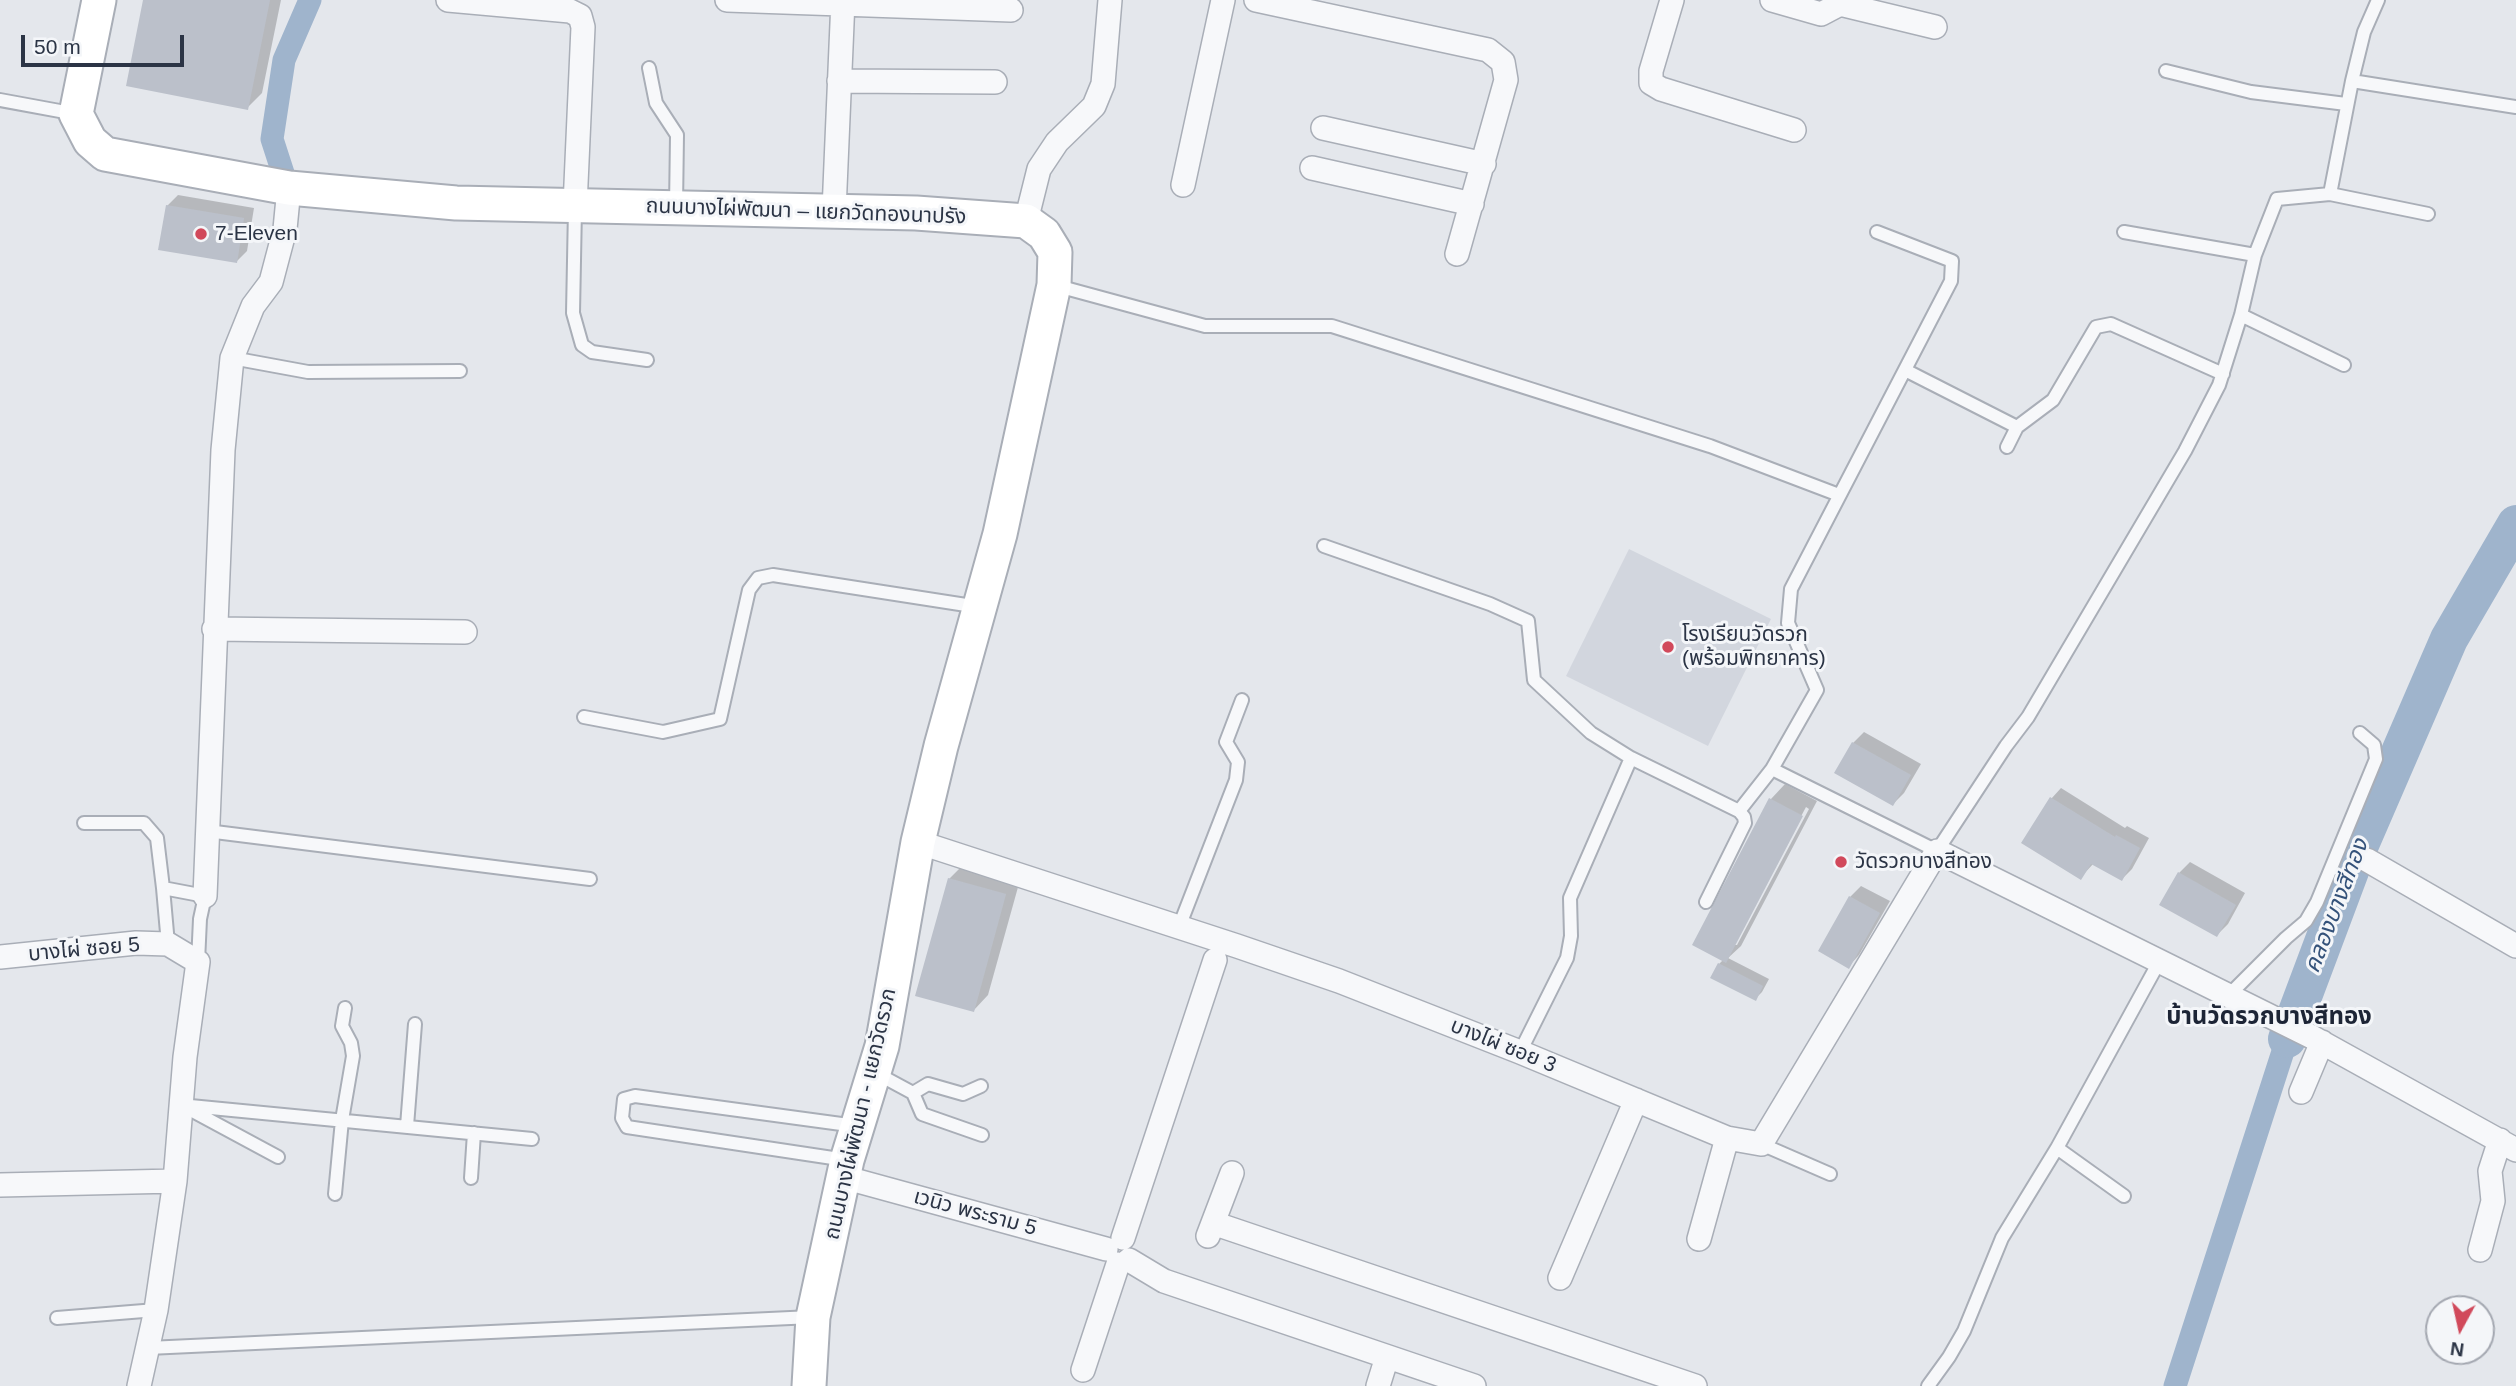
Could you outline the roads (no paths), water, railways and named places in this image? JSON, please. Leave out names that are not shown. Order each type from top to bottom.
[{"type":"street","points":[[76,114],[99,0]]},
{"type":"street","points":[[448,0],[569,11],[580,16],[583,27],[575,206]]},
{"type":"street","points":[[727,0],[1011,10]]},
{"type":"street","points":[[918,842],[941,746],[1000,534],[1054,285],[1055,252],[1044,234],[1026,220],[1039,169],[1057,142],[1094,106],[1103,84],[1110,0]]},
{"type":"street","points":[[1183,185],[1223,0]]},
{"type":"street","points":[[1256,0],[1488,50],[1503,62],[1506,80],[1457,254]]},
{"type":"street","points":[[1672,0],[1651,71],[1651,83],[1661,89],[1794,130]]},
{"type":"street","points":[[1772,0],[1821,14],[1838,2],[1934,27]]},
{"type":"street","points":[[834,211],[843,2]]},
{"type":"street","points":[[839,81],[995,82]]},
{"type":"street","name":"ถนนบางไผ่พัฒนา – แยกวัดทองนาปรัง","points":[[76,114],[90,142],[104,154],[289,188],[456,204],[916,213],[1026,220]]},
{"type":"street","points":[[1323,128],[1484,164]]},
{"type":"street","points":[[1312,168],[1472,204]]},
{"type":"street","points":[[205,896],[223,440],[232,358],[253,306],[271,282],[285,229],[289,188]]},
{"type":"street","points":[[214,629],[466,632]]},
{"type":"street","name":"บางไผ่ ซอย 3","points":[[918,842],[1339,981],[1727,1138],[1761,1144]]},
{"type":"street","name":"ถนนบางไผ่พัฒนา - แยกวัดรวก","points":[[809,1386],[813,1317],[845,1168],[882,1045],[918,842]]},
{"type":"street","points":[[1761,1144],[1937,850],[2317,1039],[2508,1145],[2490,1171],[2493,1201],[2480,1250]]},
{"type":"street","points":[[2367,860],[2516,946]]},
{"type":"street","name":"บางไผ่ ซอย 5","points":[[0,957],[136,943],[168,944]]},
{"type":"street","points":[[139,1386],[156,1310],[175,1181],[180,1105],[198,962],[168,944]]},
{"type":"street","points":[[1083,1370],[1215,960]]},
{"type":"street","points":[[2301,1092],[2317,1039]]},
{"type":"street","points":[[1560,1278],[1636,1100]]},
{"type":"street","points":[[1699,1239],[1727,1138]]},
{"type":"street","name":"เวนิว พระราม 5","points":[[845,1168],[1119,1253],[1164,1280],[1474,1386]]},
{"type":"street","points":[[1232,1173],[1211,1229],[1695,1386]]},
{"type":"street","points":[[0,1185],[175,1181]]},
{"type":"street","points":[[1378,1386],[1387,1357]]},
{"type":"lane","points":[[2330,194],[2346,104],[2364,32],[2378,0]]},
{"type":"lane","points":[[649,68],[656,103],[677,135],[676,208]]},
{"type":"lane","points":[[2166,71],[2251,92],[2346,104]]},
{"type":"lane","points":[[2352,81],[2516,107]]},
{"type":"lane","points":[[0,100],[76,114]]},
{"type":"lane","points":[[1772,769],[1937,850],[2006,746],[2028,718],[2185,451],[2219,385],[2241,315],[2255,255],[2277,199],[2330,194],[2428,214]]},
{"type":"lane","points":[[575,206],[573,313],[582,345],[592,352],[646,360]]},
{"type":"lane","points":[[1739,811],[1772,769],[1817,690],[1788,623],[1791,589],[1951,281],[1952,261],[1877,232]]},
{"type":"lane","points":[[2124,232],[2255,255]]},
{"type":"lane","points":[[1054,285],[1205,326],[1332,326],[1710,446],[1839,495]]},
{"type":"lane","points":[[2241,315],[2344,365]]},
{"type":"lane","points":[[2007,447],[2017,427],[2053,400],[2096,327],[2111,324],[2223,374]]},
{"type":"lane","points":[[232,358],[308,372],[460,371]]},
{"type":"lane","points":[[1905,370],[2017,427]]},
{"type":"lane","points":[[1324,546],[1490,604],[1528,621],[1534,680],[1591,733],[1631,758],[1739,811],[1745,823],[1706,902]]},
{"type":"lane","points":[[584,717],[663,732],[720,719],[748,590],[758,578],[773,575],[980,607]]},
{"type":"lane","points":[[1179,927],[1236,780],[1238,762],[1226,742],[1242,700]]},
{"type":"lane","points":[[2228,996],[2306,921],[2317,902],[2376,759],[2374,745],[2360,733]]},
{"type":"lane","points":[[1520,1052],[1567,958],[1571,936],[1570,898],[1631,758]]},
{"type":"lane","points":[[84,823],[144,823],[157,838],[168,944]]},
{"type":"lane","points":[[207,831],[590,879]]},
{"type":"lane","points":[[163,888],[205,896],[200,919],[198,962]]},
{"type":"lane","points":[[1928,1386],[1964,1331],[2002,1238],[2057,1148],[2159,962]]},
{"type":"lane","points":[[335,1194],[342,1120],[353,1056],[352,1043],[342,1026],[345,1008]]},
{"type":"lane","points":[[407,1126],[415,1024]]},
{"type":"lane","points":[[874,1072],[913,1093],[922,1114],[982,1135]]},
{"type":"lane","points":[[913,1093],[928,1084],[963,1094],[981,1086]]},
{"type":"lane","points":[[845,1168],[627,1127],[622,1118],[624,1099],[635,1097],[858,1126]]},
{"type":"lane","points":[[180,1105],[532,1139]]},
{"type":"lane","points":[[180,1105],[278,1157]]},
{"type":"lane","points":[[471,1178],[474,1133]]},
{"type":"lane","points":[[1761,1144],[1830,1174]]},
{"type":"lane","points":[[2057,1148],[2124,1196]]},
{"type":"lane","points":[[57,1318],[156,1310]]},
{"type":"lane","points":[[148,1348],[813,1317]]},
{"type":"waterway","points":[[283,173],[272,139],[284,60],[310,0]]},
{"type":"waterway","name":"คลองบางสีทอง","points":[[2287,1039],[2359,847],[2449,639],[2516,524]]},
{"type":"waterway","name":"คลองบางสีทอง","points":[[2175,1386],[2287,1039]]},
{"type":"place","name":"7-Eleven","points":[[201,234]]},
{"type":"place","name":"โรงเรียนวัดรวก (พร้อมพิทยาคาร)","points":[[1668,647]]},
{"type":"place","name":"วัดรวกบางสีทอง","points":[[1841,862]]},
{"type":"district","name":"บ้านวัดรวกบางสีทอง","points":[[2269,1017]]}]
